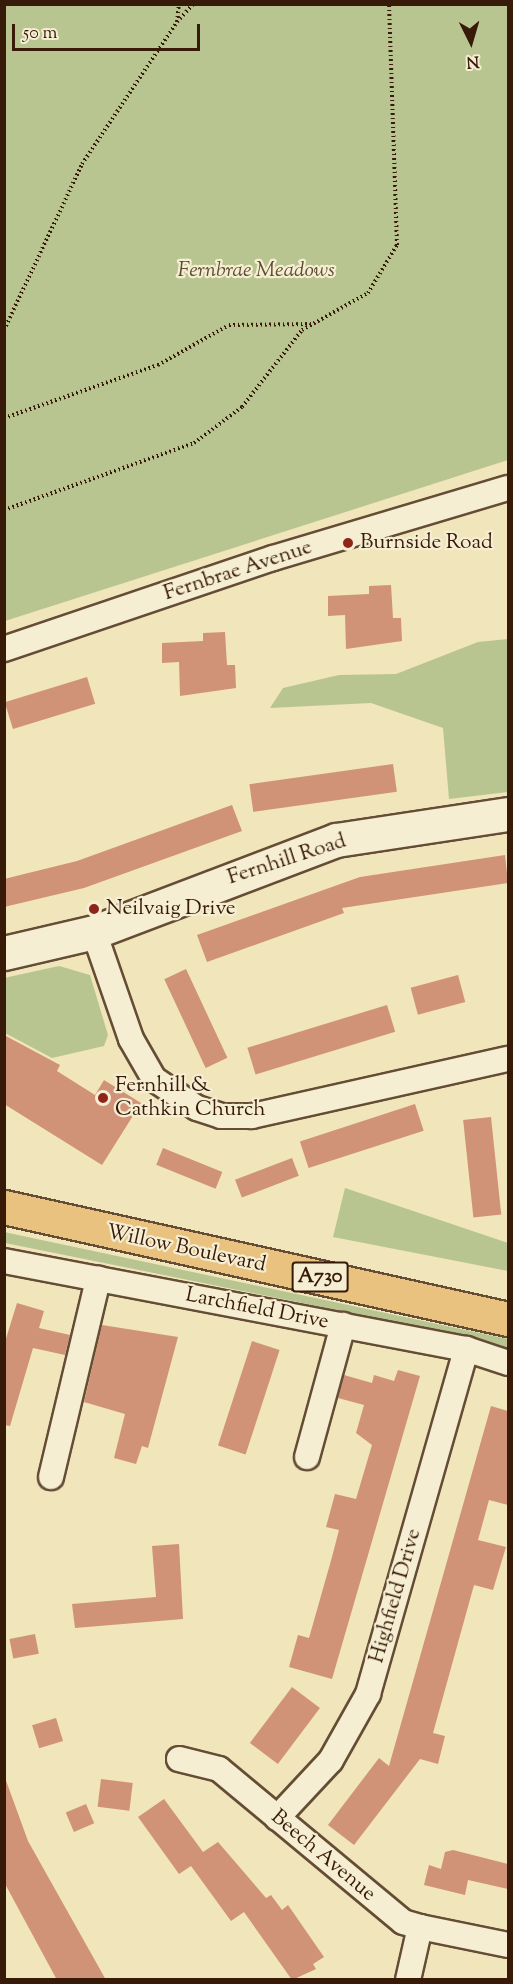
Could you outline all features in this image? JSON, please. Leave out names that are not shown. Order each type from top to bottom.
[{"type":"main road","name":"Willow Boulevard","points":[[4,1207],[508,1319]]},
{"type":"street","name":"Fernbrae Avenue","points":[[4,649],[273,558],[508,488]]},
{"type":"street","name":"Fernhill Road","points":[[4,953],[94,932],[336,840],[508,814]]},
{"type":"street","points":[[94,932],[130,1039],[154,1079],[196,1108],[221,1116],[252,1116],[508,1059]]},
{"type":"street","name":"Larchfield Drive","points":[[4,1261],[466,1349],[508,1363]]},
{"type":"street","points":[[51,1477],[98,1280]]},
{"type":"street","points":[[308,1457],[344,1325]]},
{"type":"street","name":"Highfield Drive","points":[[277,1818],[331,1760],[368,1694],[466,1349]]},
{"type":"street","name":"Beech Avenue","points":[[179,1759],[219,1769],[403,1922],[508,1945]]},
{"type":"street","points":[[408,1980],[420,1927]]},
{"type":"path","points":[[177,22],[179,4]]},
{"type":"path","points":[[4,330],[82,164],[177,22],[193,4]]},
{"type":"path","points":[[4,510],[194,443],[242,407],[302,330],[368,293],[397,245],[389,4]]},
{"type":"path","points":[[4,418],[158,364],[229,325],[312,324]]},
{"type":"green space","name":"Fernbrae Meadows","points":[[5,4],[508,5],[508,460],[5,621]]},
{"type":"green space","points":[[508,639],[508,792],[449,799],[443,728],[371,703],[270,708],[283,688],[339,675],[396,674],[478,642]]},
{"type":"green space","points":[[59,966],[90,975],[108,1035],[104,1046],[52,1058],[5,1033],[4,978]]},
{"type":"green space","points":[[345,1188],[508,1243],[508,1271],[333,1237]]},
{"type":"green space","points":[[4,1232],[508,1339],[508,1354],[352,1313],[5,1243]]},
{"type":"building","points":[[391,585],[393,618],[401,618],[402,641],[346,649],[345,615],[328,616],[328,596],[369,594],[369,586]]},
{"type":"building","points":[[225,632],[227,665],[235,665],[236,688],[180,696],[179,662],[162,663],[162,643],[203,641],[203,633]]},
{"type":"building","points":[[87,677],[95,704],[13,729],[5,702]]},
{"type":"building","points":[[393,764],[397,792],[253,812],[249,784]]},
{"type":"building","points":[[232,805],[242,831],[84,888],[4,907],[4,879],[77,861]]},
{"type":"building","points":[[505,855],[508,883],[342,908],[344,913],[207,962],[197,935],[360,877]]},
{"type":"building","points":[[186,969],[227,1058],[206,1068],[164,979]]},
{"type":"building","points":[[458,975],[465,1002],[418,1015],[411,988]]},
{"type":"building","points":[[387,1005],[395,1032],[256,1074],[247,1048]]},
{"type":"building","name":"Fernhill & Cathkin Church","points":[[4,1035],[60,1065],[57,1071],[95,1095],[104,1080],[141,1103],[102,1165],[4,1104]]},
{"type":"building","points":[[415,1104],[424,1131],[309,1168],[300,1141]]},
{"type":"building","points":[[491,1117],[501,1214],[473,1217],[463,1120]]},
{"type":"building","points":[[163,1148],[222,1172],[216,1189],[156,1165]]},
{"type":"building","points":[[292,1158],[299,1176],[242,1198],[235,1180]]},
{"type":"building","points":[[17,1303],[44,1311],[39,1328],[70,1335],[65,1355],[33,1348],[10,1426],[4,1425],[4,1345]]},
{"type":"building","points":[[102,1325],[178,1337],[148,1448],[142,1446],[136,1464],[114,1458],[125,1414],[84,1402]]},
{"type":"building","points":[[252,1341],[280,1350],[246,1455],[218,1446]]},
{"type":"building","points":[[398,1370],[420,1376],[332,1679],[289,1667],[298,1635],[309,1638],[332,1557],[339,1530],[326,1527],[335,1494],[356,1499],[372,1445],[356,1433],[364,1405],[338,1398],[344,1375],[372,1383],[374,1375],[394,1381]]},
{"type":"building","points":[[491,1406],[508,1411],[508,1505],[489,1500],[478,1540],[506,1547],[493,1590],[474,1585],[433,1733],[445,1736],[438,1764],[420,1759],[354,1845],[328,1825],[379,1758],[389,1766]]},
{"type":"building","points":[[179,1544],[183,1619],[75,1628],[72,1604],[156,1597],[152,1546]]},
{"type":"building","points":[[35,1634],[39,1654],[13,1659],[9,1639]]},
{"type":"building","points":[[292,1687],[320,1708],[278,1764],[250,1743]]},
{"type":"building","points":[[56,1718],[63,1741],[39,1748],[32,1725]]},
{"type":"building","points":[[4,1775],[28,1841],[106,1980],[57,1980],[4,1882]]},
{"type":"building","points":[[101,1779],[133,1783],[129,1811],[98,1807]]},
{"type":"building","points":[[164,1799],[203,1852],[218,1842],[266,1898],[271,1895],[282,1910],[288,1905],[324,1957],[313,1964],[316,1969],[292,1980],[244,1912],[231,1921],[191,1866],[179,1874],[138,1817]]},
{"type":"building","points":[[86,1804],[94,1823],[74,1832],[66,1813]]},
{"type":"building","points":[[453,1850],[508,1864],[508,1889],[468,1880],[465,1895],[424,1885],[429,1865],[441,1869],[445,1852]]},
{"type":"place","name":"Burnside Road","points":[[348,543]]},
{"type":"place","name":"Neilvaig Drive","points":[[94,909]]},
{"type":"place","name":"Fernhill & Cathkin Church","points":[[103,1098]]}]
